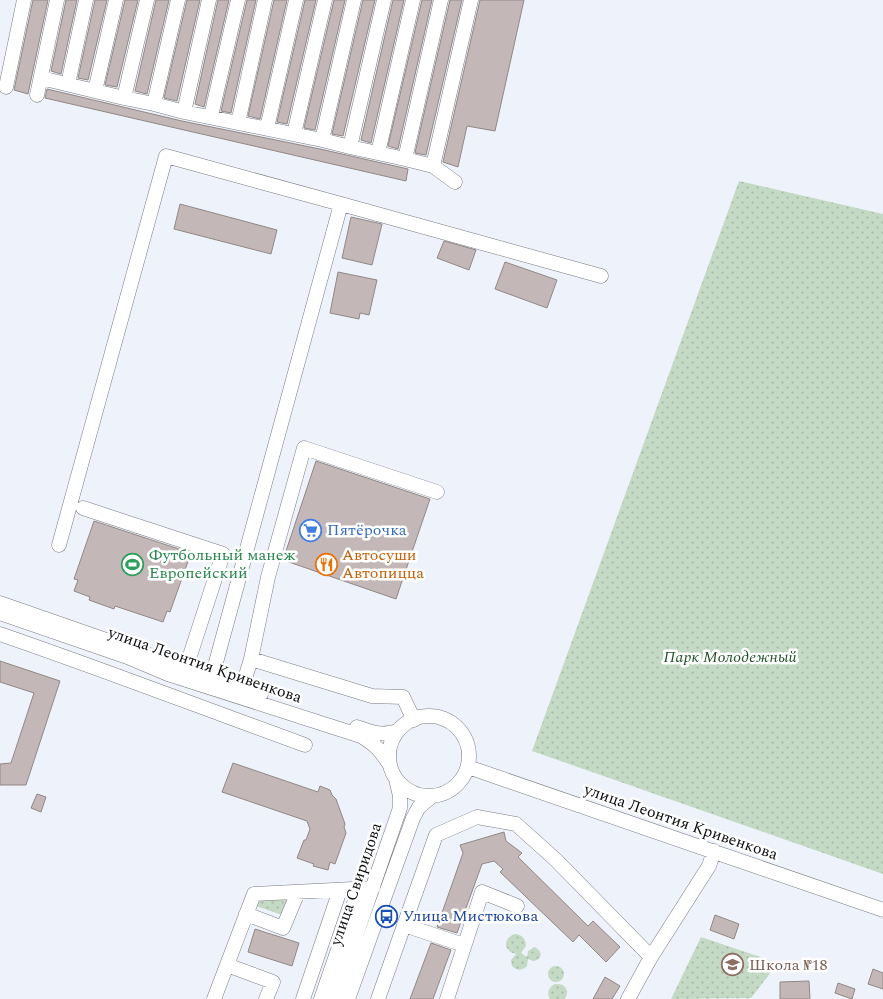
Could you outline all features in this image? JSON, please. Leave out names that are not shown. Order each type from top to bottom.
[{"type":"street","points":[[6,87],[24,0]]},
{"type":"street","points":[[37,95],[58,0]]},
{"type":"street","points":[[68,84],[86,0]]},
{"type":"street","points":[[95,91],[116,0]]},
{"type":"street","points":[[124,98],[147,0]]},
{"type":"street","points":[[154,104],[178,0]]},
{"type":"street","points":[[184,112],[209,0]]},
{"type":"street","points":[[211,116],[238,0]]},
{"type":"street","points":[[238,123],[265,0]]},
{"type":"street","points":[[267,128],[296,0]]},
{"type":"street","points":[[294,134],[325,0]]},
{"type":"street","points":[[322,140],[354,0]]},
{"type":"street","points":[[350,147],[384,0]]},
{"type":"street","points":[[378,153],[413,0]]},
{"type":"street","points":[[405,159],[441,0]]},
{"type":"street","points":[[433,166],[471,0]]},
{"type":"street","points":[[41,78],[184,112],[267,128],[433,166],[455,182]]},
{"type":"street","points":[[59,546],[166,156],[601,276]]},
{"type":"street","points":[[212,677],[341,204]]},
{"type":"street","points":[[242,688],[252,659],[268,577],[304,448],[437,492]]},
{"type":"street","points":[[83,508],[223,554],[186,668]]},
{"type":"street","name":"улица Леонтия Кривенкова","points":[[0,603],[378,734],[398,731]]},
{"type":"street","name":"улица Леонтия Кривенкова","points":[[0,613],[130,658],[168,674],[361,736],[372,742],[390,765]]},
{"type":"street","points":[[0,634],[305,744]]},
{"type":"street","points":[[252,659],[372,696],[403,697],[414,720]]},
{"type":"street","points":[[160,692],[168,674]]},
{"type":"street","points":[[424,716],[438,717],[453,724],[464,738],[469,754],[468,767],[464,777],[456,786],[442,795],[431,797],[410,790],[396,778],[390,765],[389,752],[391,741],[398,731],[408,722],[414,720],[424,716]]},
{"type":"street","name":"улица Леонтия Кривенкова","points":[[468,767],[883,910]]},
{"type":"street","name":"улица Свиридова","points":[[334,999],[367,888],[400,808],[400,796],[396,778]]},
{"type":"street","name":"улица Свиридова","points":[[348,999],[413,818],[419,807],[431,797]]},
{"type":"street","points":[[378,999],[436,835],[477,818],[516,824],[556,860],[651,957]]},
{"type":"street","points":[[628,999],[651,957],[709,866],[714,851]]},
{"type":"street","points":[[214,999],[254,894],[367,888],[321,999]]},
{"type":"street","points":[[303,999],[340,890]]},
{"type":"street","points":[[246,914],[282,928],[298,892]]},
{"type":"street","points":[[447,999],[482,892],[518,906]]},
{"type":"street","points":[[404,925],[464,945]]},
{"type":"street","points":[[227,965],[273,982],[266,999]]},
{"type":"green space","name":"Парк Молодежный","points":[[739,181],[883,214],[883,874],[532,751]]},
{"type":"green space","points":[[291,897],[282,915],[256,906],[259,899]]},
{"type":"green space","points":[[514,934],[521,936],[525,941],[526,946],[521,953],[527,957],[528,951],[534,947],[539,950],[541,955],[539,959],[533,961],[528,959],[527,966],[521,970],[512,966],[511,960],[516,954],[512,953],[506,945],[510,936]]},
{"type":"green space","points":[[701,937],[778,963],[751,998],[671,999]]},
{"type":"green space","points":[[556,966],[564,974],[556,982],[548,974]]},
{"type":"green space","points":[[555,984],[566,988],[565,999],[550,999],[548,995],[549,990]]},
{"type":"building","points":[[33,0],[48,0],[28,94],[14,90]]},
{"type":"building","points":[[66,0],[77,0],[61,74],[51,71]]},
{"type":"building","points":[[95,0],[107,0],[88,80],[78,78]]},
{"type":"building","points":[[125,0],[138,0],[117,87],[105,85]]},
{"type":"building","points":[[156,0],[169,0],[147,94],[135,91]]},
{"type":"building","points":[[187,0],[200,0],[177,101],[164,98]]},
{"type":"building","points":[[218,0],[229,0],[204,107],[195,104]]},
{"type":"building","points":[[247,0],[256,0],[231,113],[221,111]]},
{"type":"building","points":[[274,0],[287,0],[260,119],[248,116]]},
{"type":"building","points":[[305,0],[316,0],[287,124],[277,122]]},
{"type":"building","points":[[334,0],[345,0],[315,130],[304,128]]},
{"type":"building","points":[[363,0],[375,0],[343,136],[332,134]]},
{"type":"building","points":[[393,0],[404,0],[371,143],[361,140]]},
{"type":"building","points":[[422,0],[432,0],[398,149],[388,146]]},
{"type":"building","points":[[450,0],[462,0],[426,155],[415,153]]},
{"type":"building","points":[[480,0],[524,0],[495,131],[467,126],[458,167],[443,162]]},
{"type":"building","points":[[47,89],[182,121],[408,169],[406,181],[45,98]]},
{"type":"building","points":[[180,204],[277,230],[271,254],[174,229]]},
{"type":"building","points":[[351,217],[382,224],[372,265],[342,258]]},
{"type":"building","points":[[444,241],[476,250],[469,270],[437,258]]},
{"type":"building","points":[[505,262],[557,280],[547,308],[495,289]]},
{"type":"building","points":[[338,272],[377,280],[369,315],[360,313],[359,319],[330,313]]},
{"type":"building","points":[[316,461],[430,499],[396,599],[283,560]]},
{"type":"building","name":"Футбольный манеж Европейский","points":[[94,521],[191,553],[170,612],[167,611],[163,622],[115,606],[114,609],[89,600],[90,597],[74,591],[78,580],[74,579]]},
{"type":"building","points":[[0,661],[60,681],[26,785],[0,785],[0,764],[11,763],[34,693],[0,682]]},
{"type":"building","points":[[233,763],[318,792],[320,786],[330,790],[336,799],[345,824],[346,833],[335,864],[330,862],[328,870],[313,866],[314,864],[297,858],[310,829],[307,821],[222,792]]},
{"type":"building","points":[[37,794],[46,797],[41,812],[31,808]]},
{"type":"building","points":[[504,832],[506,841],[522,853],[518,857],[588,926],[593,921],[620,947],[606,962],[579,935],[573,942],[500,872],[503,869],[494,861],[482,864],[457,933],[437,927],[463,853],[460,845]]},
{"type":"building","points":[[715,915],[739,924],[734,939],[710,930]]},
{"type":"building","points":[[255,929],[299,943],[292,966],[248,952]]},
{"type":"building","points":[[431,943],[451,950],[433,999],[410,999]]},
{"type":"building","points":[[873,969],[883,973],[883,989],[868,984]]},
{"type":"building","points":[[605,977],[620,986],[612,999],[593,999]]},
{"type":"building","points":[[809,981],[810,999],[780,999],[780,982]]},
{"type":"building","points":[[838,983],[855,989],[852,999],[835,993]]},
{"type":"place","name":"Пятёрочка","points":[[311,530]]},
{"type":"place","name":"Футбольный манеж Европейский","points":[[133,564]]},
{"type":"place","name":"Автосуши Автопицца","points":[[326,564]]},
{"type":"place","name":"Улица Мистюкова","points":[[387,916]]},
{"type":"place","name":"Школа №18","points":[[733,965]]}]
